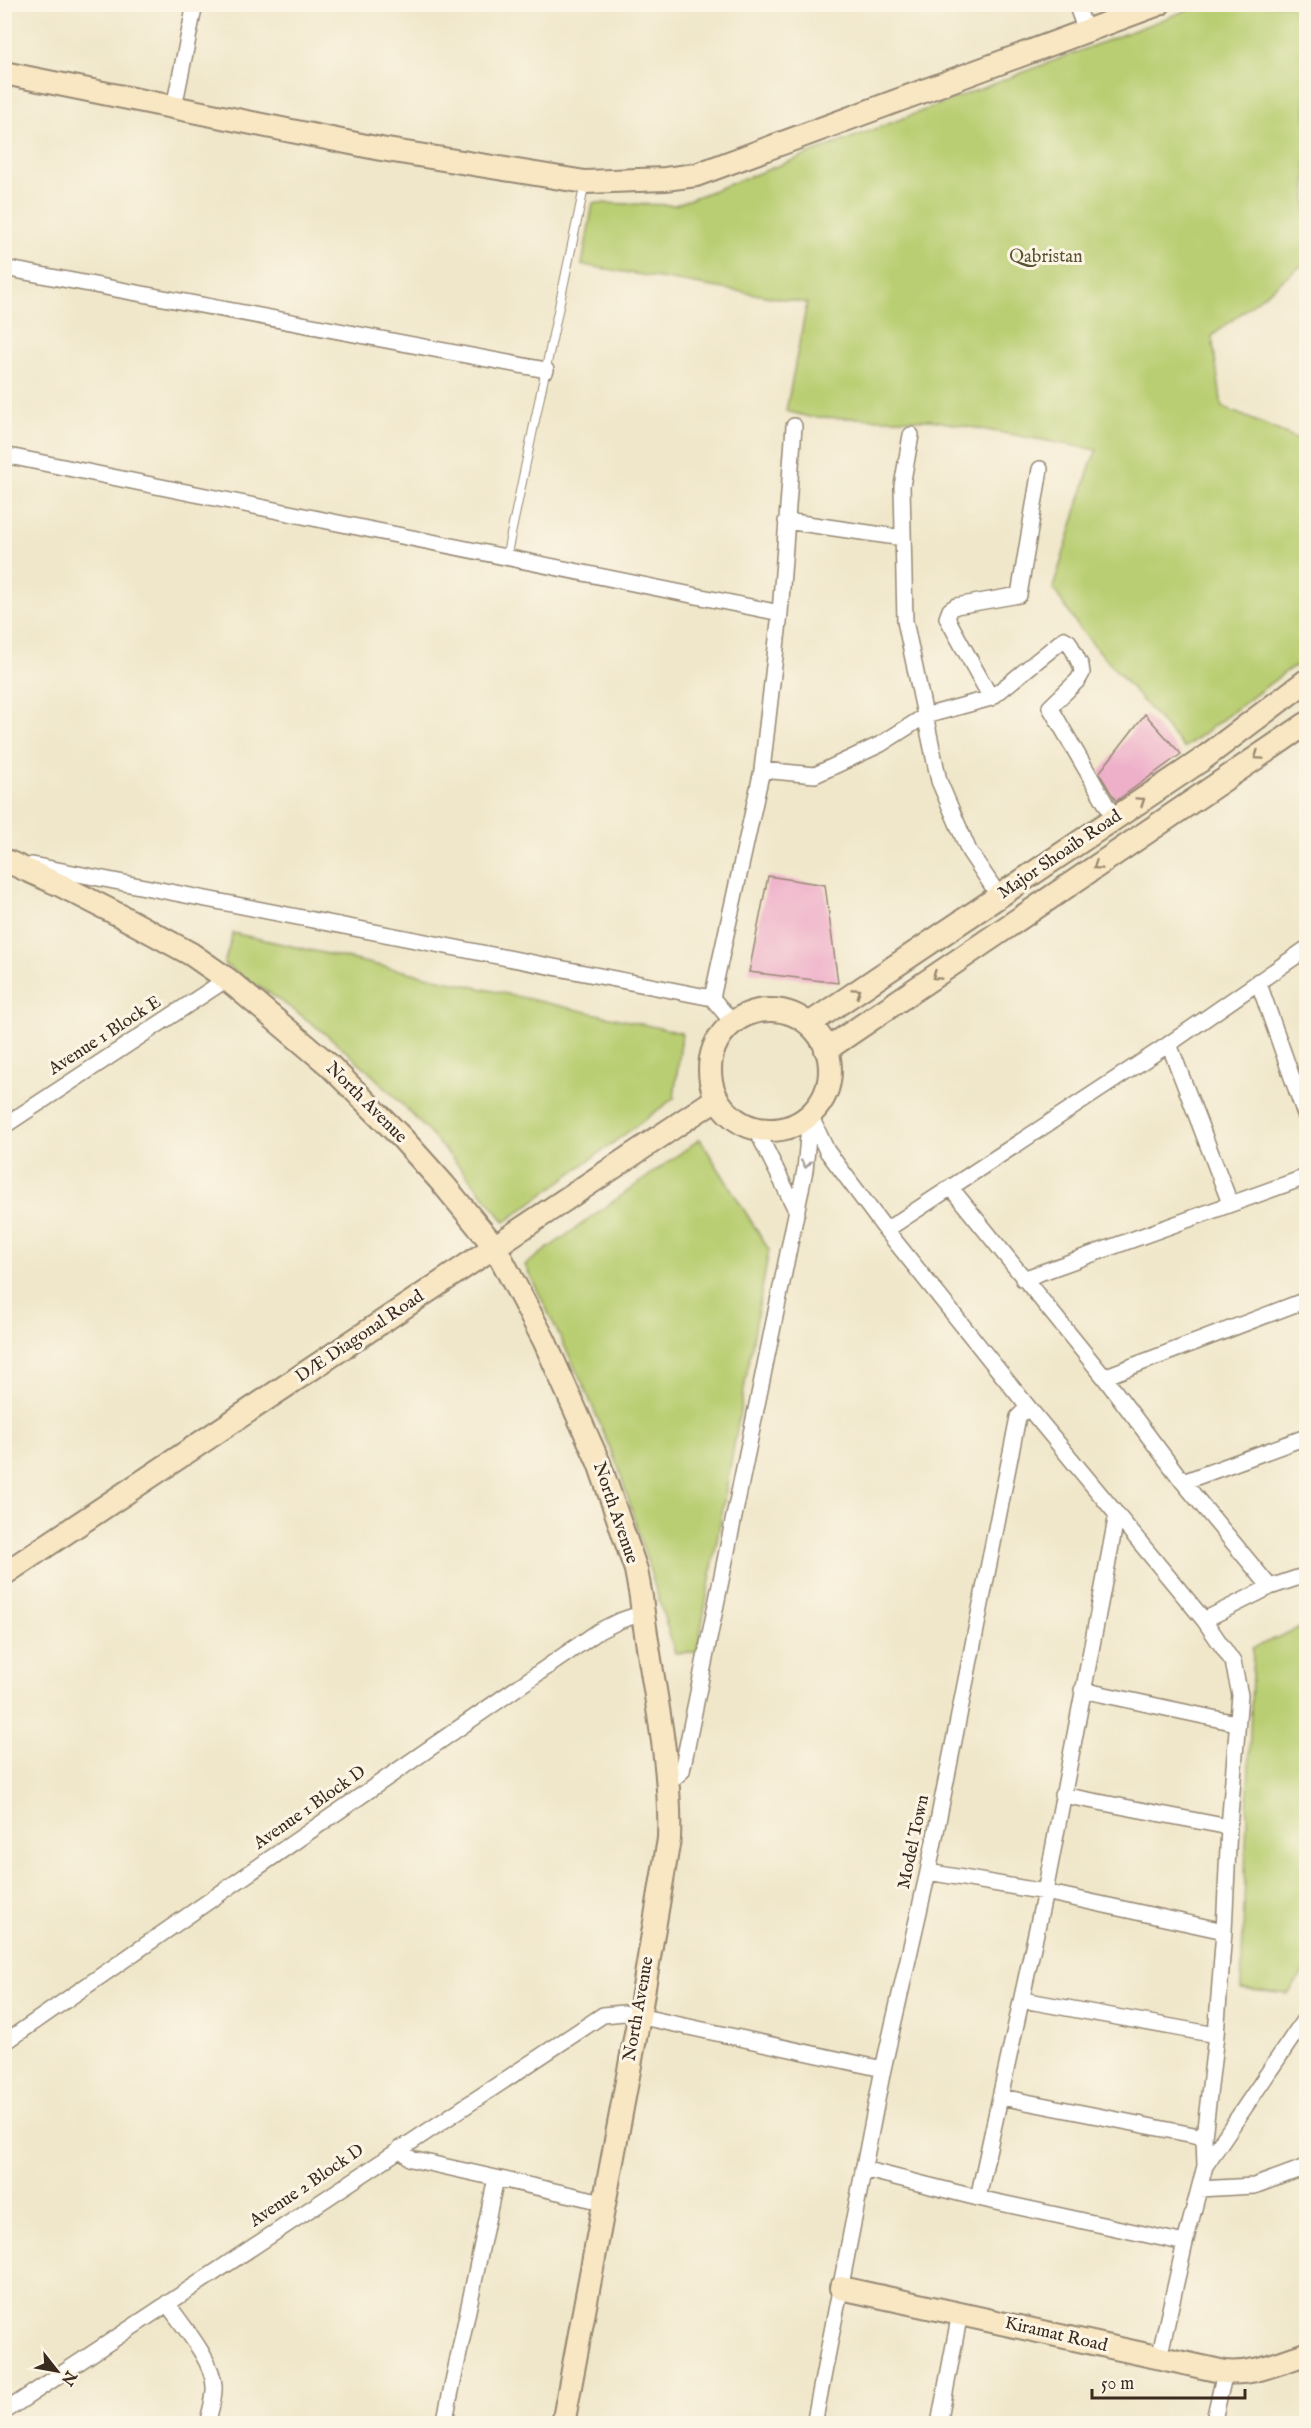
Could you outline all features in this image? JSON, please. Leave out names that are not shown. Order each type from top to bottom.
[{"type":"street","points":[[174,107],[195,4]]},
{"type":"street","points":[[1076,4],[1086,32]]},
{"type":"street","points":[[4,73],[381,149],[585,182],[656,180],[696,175],[1160,4]]},
{"type":"street","points":[[4,268],[546,370]]},
{"type":"street","points":[[712,998],[762,770],[780,614],[794,426]]},
{"type":"street","points":[[911,435],[902,486],[905,621],[939,781],[969,850],[999,896]]},
{"type":"street","points":[[4,455],[780,614]]},
{"type":"street","points":[[992,698],[948,618],[950,610],[956,606],[1019,595],[1040,469]]},
{"type":"street","points":[[786,520],[903,538]]},
{"type":"street","points":[[762,770],[815,774],[881,744],[925,716],[992,698],[1064,639],[1069,642],[1082,673],[1078,680],[1050,707],[1114,819]]},
{"type":"street","name":"Major Shoaib Road","points":[[809,1024],[1200,761],[1306,681]]},
{"type":"street","name":"Major Shoaib Road","points":[[826,1050],[1306,724]]},
{"type":"street","points":[[8,861],[712,998],[733,1023]]},
{"type":"street","name":"North Avenue","points":[[8,861],[121,916],[191,954],[227,979],[345,1080],[402,1138],[495,1247],[544,1340],[598,1463],[636,1570],[669,1783],[669,1839],[639,2017],[563,2424]]},
{"type":"street","points":[[886,1230],[1168,1044],[1306,949]]},
{"type":"street","name":"Avenue 1 Block E","points":[[4,1126],[227,979]]},
{"type":"street","points":[[1258,981],[1306,1117]]},
{"type":"street","points":[[763,1010],[779,1011],[809,1024],[819,1036],[826,1050],[830,1067],[828,1085],[821,1101],[810,1115],[794,1126],[775,1130],[756,1129],[740,1123],[727,1113],[716,1099],[710,1075],[713,1050],[721,1035],[733,1023],[763,1010]]},
{"type":"street","points":[[1168,1044],[1230,1203]]},
{"type":"street","name":"D/E Diagonal Road","points":[[4,1574],[716,1099]]},
{"type":"street","points":[[669,1783],[682,1771],[797,1212],[805,1170],[810,1115]]},
{"type":"street","points":[[810,1115],[827,1151],[886,1230],[1028,1407],[1204,1620],[1222,1643],[1233,1662],[1238,1677],[1240,1695],[1236,1723],[1216,2035],[1204,2138],[1205,2166],[1159,2358]]},
{"type":"street","points":[[756,1129],[797,1212]]},
{"type":"street","points":[[1023,1279],[1306,1176]]},
{"type":"street","points":[[951,1188],[1104,1377],[1183,1482],[1270,1587]]},
{"type":"street","points":[[1104,1377],[1306,1300]]},
{"type":"street","name":"Model Town","points":[[814,2424],[883,2069],[928,1872],[1018,1417],[1028,1407]]},
{"type":"street","points":[[1183,1482],[1306,1437]]},
{"type":"street","points":[[978,2198],[1045,1892],[1117,1514]]},
{"type":"street","points":[[1204,1620],[1270,1587],[1306,1575]]},
{"type":"street","name":"Avenue 1 Block D","points":[[4,2043],[599,1631],[643,1613]]},
{"type":"street","points":[[1082,1690],[1236,1723]]},
{"type":"street","points":[[1062,1795],[1229,1827]]},
{"type":"street","points":[[928,1872],[1045,1892],[1224,1931]]},
{"type":"street","points":[[1023,2000],[1216,2035]]},
{"type":"street","name":"Avenue 2 Block D","points":[[4,2412],[603,2015],[624,2013],[883,2069]]},
{"type":"street","points":[[1205,2166],[1306,2017]]},
{"type":"street","points":[[1001,2097],[1204,2138]]},
{"type":"street","points":[[400,2148],[411,2159],[603,2202]]},
{"type":"street","points":[[1199,2189],[1254,2186],[1306,2167]]},
{"type":"street","points":[[863,2169],[978,2198],[1185,2243]]},
{"type":"street","points":[[444,2424],[496,2178]]},
{"type":"street","name":"Kiramat Road","points":[[841,2288],[1225,2372],[1251,2371],[1306,2354]]},
{"type":"street","points":[[167,2303],[205,2358],[211,2371],[214,2386],[207,2424]]},
{"type":"street","points":[[939,2424],[960,2313]]},
{"type":"street","points":[[1213,2424],[1225,2372]]},
{"type":"lane","points":[[506,558],[585,182]]},
{"type":"green space","name":"Qabristan","points":[[1203,4],[1306,5],[1306,262],[1212,336],[1222,407],[1306,442],[1306,661],[1291,668],[1184,748],[1079,628],[1053,588],[1097,450],[931,420],[809,417],[786,411],[807,303],[582,265],[593,203],[675,205]]},
{"type":"green space","points":[[233,933],[682,1033],[674,1098],[505,1222],[430,1133],[368,1071],[302,1016],[224,964]]},
{"type":"green space","points":[[700,1139],[769,1250],[697,1652],[675,1653],[619,1469],[583,1384],[525,1265]]},
{"type":"green space","points":[[1299,1628],[1306,1649],[1306,1969],[1288,1994],[1241,1989],[1253,1648]]},
{"type":"building","points":[[1145,714],[1181,754],[1116,801],[1099,773]]},
{"type":"building","points":[[768,876],[825,885],[838,983],[749,972]]}]
